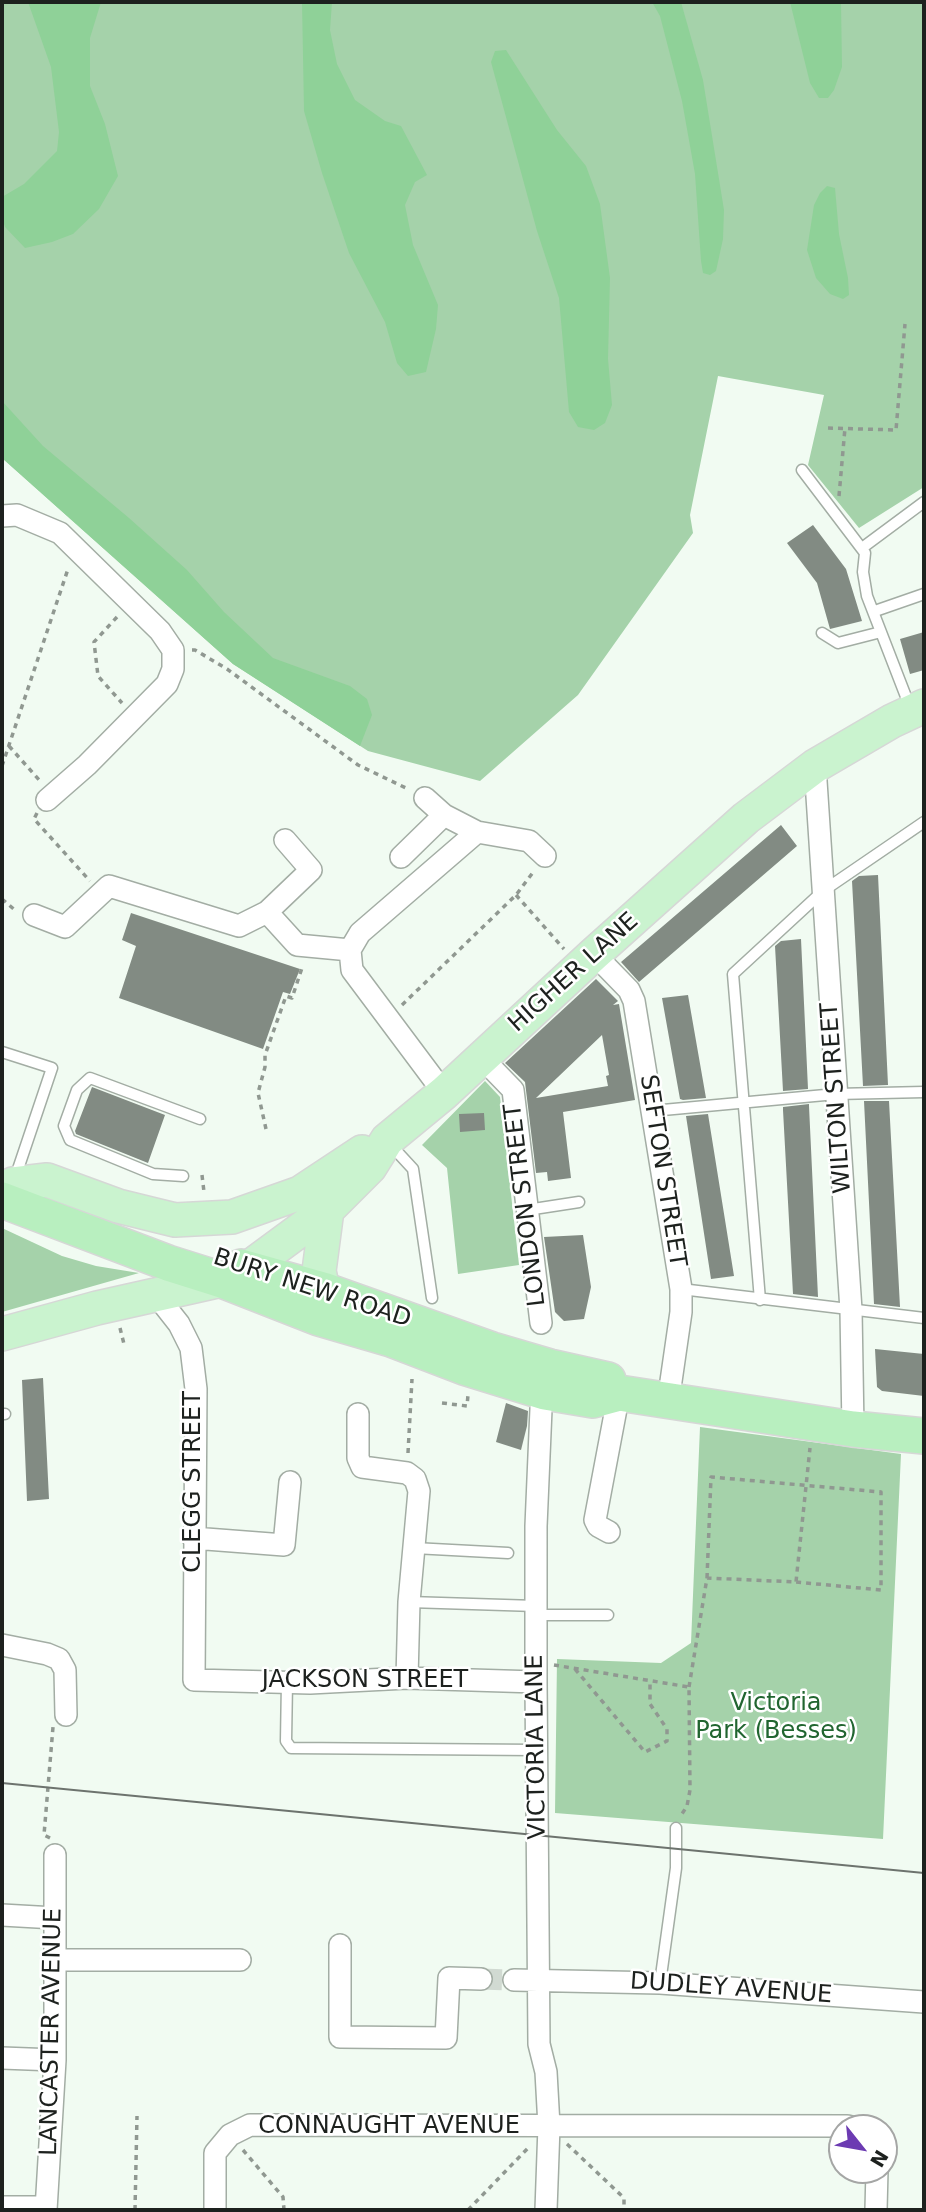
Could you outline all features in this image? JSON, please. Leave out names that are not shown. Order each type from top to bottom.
[{"type":"highway","name":"BURY NEW ROAD","points":[[5,1188],[168,1263],[323,1290],[492,1350],[547,1380],[593,1400],[619,1393],[853,1429],[924,1436]]},
{"type":"highway","name":"BURY NEW ROAD","points":[[235,1275],[319,1318],[391,1339],[464,1367],[547,1380]]},
{"type":"main road","name":"HIGHER LANE","points":[[235,1275],[327,1210],[370,1167],[387,1140],[482,1058],[581,954],[746,818],[815,766],[918,709]]},
{"type":"main road","points":[[5,1188],[47,1180],[118,1206],[176,1220],[232,1217],[300,1194],[361,1153],[387,1140]]},
{"type":"main road","points":[[323,1290],[318,1272],[327,1210]]},
{"type":"main road","points":[[2,1334],[235,1275]]},
{"type":"street","points":[[2,516],[17,515],[60,533],[160,631],[173,650],[173,669],[167,684],[87,765],[50,797]]},
{"type":"street","name":"WILTON STREET","points":[[815,766],[851,1310],[853,1429]]},
{"type":"street","points":[[425,798],[444,815],[477,832],[529,841],[545,856]]},
{"type":"street","points":[[401,857],[444,815]]},
{"type":"street","points":[[444,1093],[352,970],[349,950],[360,933],[477,832]]},
{"type":"street","points":[[34,915],[65,927],[109,886],[239,926],[267,912],[311,870],[285,840]]},
{"type":"street","points":[[267,912],[297,945],[349,950]]},
{"type":"street","name":"SEFTON STREET","points":[[581,954],[629,990],[634,1001],[681,1289],[681,1312],[668,1402]]},
{"type":"street","name":"LONDON STREET","points":[[482,1058],[513,1090],[527,1210],[529,1300],[541,1323]]},
{"type":"street","name":"CLEGG STREET","points":[[157,1296],[179,1324],[191,1348],[196,1389],[194,1680]]},
{"type":"street","name":"VICTORIA LANE","points":[[546,2210],[549,2126],[545,2072],[539,2044],[536,1611],[541,1409],[547,1380]]},
{"type":"street","points":[[609,1532],[598,1526],[595,1520],[619,1393]]},
{"type":"street","points":[[358,1414],[358,1458],[362,1467],[407,1473],[415,1479],[419,1490],[409,1602],[407,1678]]},
{"type":"street","points":[[193,1538],[284,1545],[290,1482]]},
{"type":"street","points":[[2,1645],[59,1659],[65,1670],[60,1721]]},
{"type":"street","name":"JACKSON STREET","points":[[194,1680],[287,1682],[536,1672]]},
{"type":"street","name":"LANCASTER AVENUE","points":[[46,2209],[55,2060],[55,1855]]},
{"type":"street","points":[[2,1915],[55,1918]]},
{"type":"street","points":[[340,1945],[340,2037],[446,2038],[449,1978],[481,1979]]},
{"type":"street","points":[[56,1960],[240,1960]]},
{"type":"street","name":"DUDLEY AVENUE","points":[[514,1980],[660,1983],[924,2002]]},
{"type":"street","points":[[2,2058],[55,2060]]},
{"type":"street","name":"CONNAUGHT AVENUE","points":[[230,2135],[250,2125],[828,2126]]},
{"type":"street","points":[[215,2210],[215,2153],[230,2135]]},
{"type":"street","points":[[876,2210],[877,2184]]},
{"type":"street","points":[[2,2207],[46,2209]]},
{"type":"lane","points":[[802,470],[862,548],[867,596],[918,709]]},
{"type":"lane","points":[[862,548],[924,502]]},
{"type":"lane","points":[[875,611],[924,594]]},
{"type":"lane","points":[[822,633],[838,643],[881,632]]},
{"type":"lane","points":[[760,1300],[733,974],[823,891],[924,822]]},
{"type":"lane","points":[[2,1052],[52,1069],[5,1188]]},
{"type":"lane","points":[[183,1176],[153,1174],[70,1140],[64,1126],[77,1090],[90,1077],[200,1119]]},
{"type":"lane","points":[[652,1111],[836,1094],[924,1092]]},
{"type":"lane","points":[[387,1140],[413,1169],[432,1298]]},
{"type":"lane","points":[[527,1210],[579,1202]]},
{"type":"lane","points":[[681,1289],[924,1318]]},
{"type":"lane","points":[[414,1548],[508,1553]]},
{"type":"lane","points":[[409,1602],[608,1615]]},
{"type":"lane","points":[[287,1682],[286,1741],[291,1748],[536,1750]]},
{"type":"lane","points":[[660,1983],[676,1868],[676,1828]]},
{"type":"path","points":[[828,428],[896,430],[905,324]]},
{"type":"path","points":[[831,505],[837,499],[842,486],[845,428]]},
{"type":"path","points":[[2,766],[75,549]]},
{"type":"path","points":[[130,602],[94,642],[98,676],[135,717]]},
{"type":"path","points":[[173,650],[195,650],[227,669],[358,765],[425,798]]},
{"type":"path","points":[[9,746],[50,797],[34,819],[100,893]]},
{"type":"path","points":[[388,1018],[516,895],[545,856]]},
{"type":"path","points":[[516,895],[581,954]]},
{"type":"path","points":[[266,1129],[258,1093],[265,1068],[265,1055],[286,996],[292,998],[308,946]]},
{"type":"path","points":[[119,1323],[124,1344]]},
{"type":"path","points":[[407,1473],[412,1379]]},
{"type":"path","points":[[442,1403],[467,1406],[469,1394]]},
{"type":"path","points":[[796,1582],[811,1443]]},
{"type":"path","points":[[676,1828],[677,1821],[687,1806],[690,1790],[689,1686],[707,1578],[711,1476],[881,1492],[881,1590],[796,1582],[707,1578]]},
{"type":"path","points":[[536,1672],[574,1668],[689,1686]]},
{"type":"path","points":[[574,1668],[645,1752],[667,1741],[667,1729],[650,1704],[650,1679]]},
{"type":"path","points":[[55,1855],[52,1839],[44,1835],[60,1721]]},
{"type":"path","points":[[135,2210],[137,2116]]},
{"type":"path","points":[[468,2210],[549,2126],[624,2198],[624,2210]]},
{"type":"path","points":[[230,2135],[283,2197],[284,2210]]},
{"type":"green space","points":[[2,2],[924,2],[924,487],[859,528],[808,465],[824,395],[718,376],[690,515],[693,533],[578,695],[480,781],[368,751],[233,664],[2,458]]},
{"type":"green space","points":[[28,2],[101,2],[90,38],[90,86],[105,124],[118,176],[99,209],[73,234],[25,248],[5,227],[2,197],[24,184],[57,151],[59,132],[51,67]]},
{"type":"green space","points":[[302,2],[332,2],[330,30],[337,64],[355,100],[385,121],[401,126],[427,175],[415,182],[405,205],[413,245],[438,305],[436,329],[426,372],[408,376],[397,363],[385,322],[349,253],[322,173],[304,111]]},
{"type":"green space","points":[[652,2],[681,2],[703,80],[724,210],[723,239],[716,271],[710,275],[703,273],[701,261],[695,174],[682,101],[660,16]]},
{"type":"green space","points":[[790,2],[841,2],[842,67],[834,90],[828,98],[819,98],[810,83]]},
{"type":"green space","points":[[506,50],[557,130],[586,166],[600,204],[610,278],[608,359],[612,405],[605,423],[594,430],[578,427],[569,412],[559,298],[537,231],[491,62],[495,51]]},
{"type":"green space","points":[[827,186],[835,188],[839,234],[848,278],[849,295],[843,299],[830,294],[816,278],[807,250],[814,205]]},
{"type":"green space","points":[[2,401],[43,446],[187,570],[224,612],[273,658],[350,686],[367,699],[372,715],[360,746],[233,664],[2,458]]},
{"type":"green space","points":[[485,1081],[500,1097],[519,1265],[458,1274],[447,1168],[422,1145]]},
{"type":"green space","points":[[2,1228],[62,1256],[96,1266],[139,1273],[2,1312]]},
{"type":"green space","name":"Victoria Park (Besses)","points":[[700,1427],[901,1454],[883,1839],[555,1813],[557,1659],[661,1663],[691,1643]]},
{"type":"building","points":[[813,525],[846,569],[862,621],[830,629],[817,583],[787,543]]},
{"type":"building","points":[[924,632],[924,670],[910,674],[900,639]]},
{"type":"building","points":[[781,825],[797,846],[639,982],[621,962]]},
{"type":"building","points":[[878,875],[888,1085],[863,1086],[852,881],[859,876]]},
{"type":"building","points":[[131,913],[300,969],[290,994],[283,992],[263,1049],[119,998],[136,946],[122,940]]},
{"type":"building","points":[[801,939],[808,1089],[783,1091],[775,946],[781,941]]},
{"type":"building","points":[[596,979],[618,1001],[613,1005],[619,1004],[635,1100],[563,1112],[571,1178],[548,1181],[547,1172],[536,1173],[525,1082],[505,1063]],"holes":[[[602,1035],[609,1075],[606,1076],[608,1086],[536,1098]]]},
{"type":"building","points":[[688,995],[706,1098],[683,1100],[680,1099],[662,998]]},
{"type":"building","points":[[92,1087],[165,1115],[148,1163],[76,1134]]},
{"type":"building","points":[[864,1101],[889,1101],[900,1307],[874,1304]]},
{"type":"building","points":[[809,1104],[818,1297],[793,1294],[783,1110],[783,1107]]},
{"type":"building","points":[[484,1113],[485,1130],[460,1132],[459,1114]]},
{"type":"building","points":[[708,1114],[734,1276],[711,1279],[686,1116]]},
{"type":"building","points":[[583,1235],[591,1287],[584,1319],[564,1321],[555,1312],[544,1237]]},
{"type":"building","points":[[875,1349],[924,1354],[924,1396],[882,1391],[877,1387]]},
{"type":"building","points":[[43,1378],[49,1499],[27,1501],[22,1380]]},
{"type":"building","points":[[506,1403],[528,1411],[521,1450],[496,1442]]},
{"type":"tunnel","points":[[481,1979],[514,1980]]},
{"type":"tram line","points":[[2,1783],[924,1873]]}]
